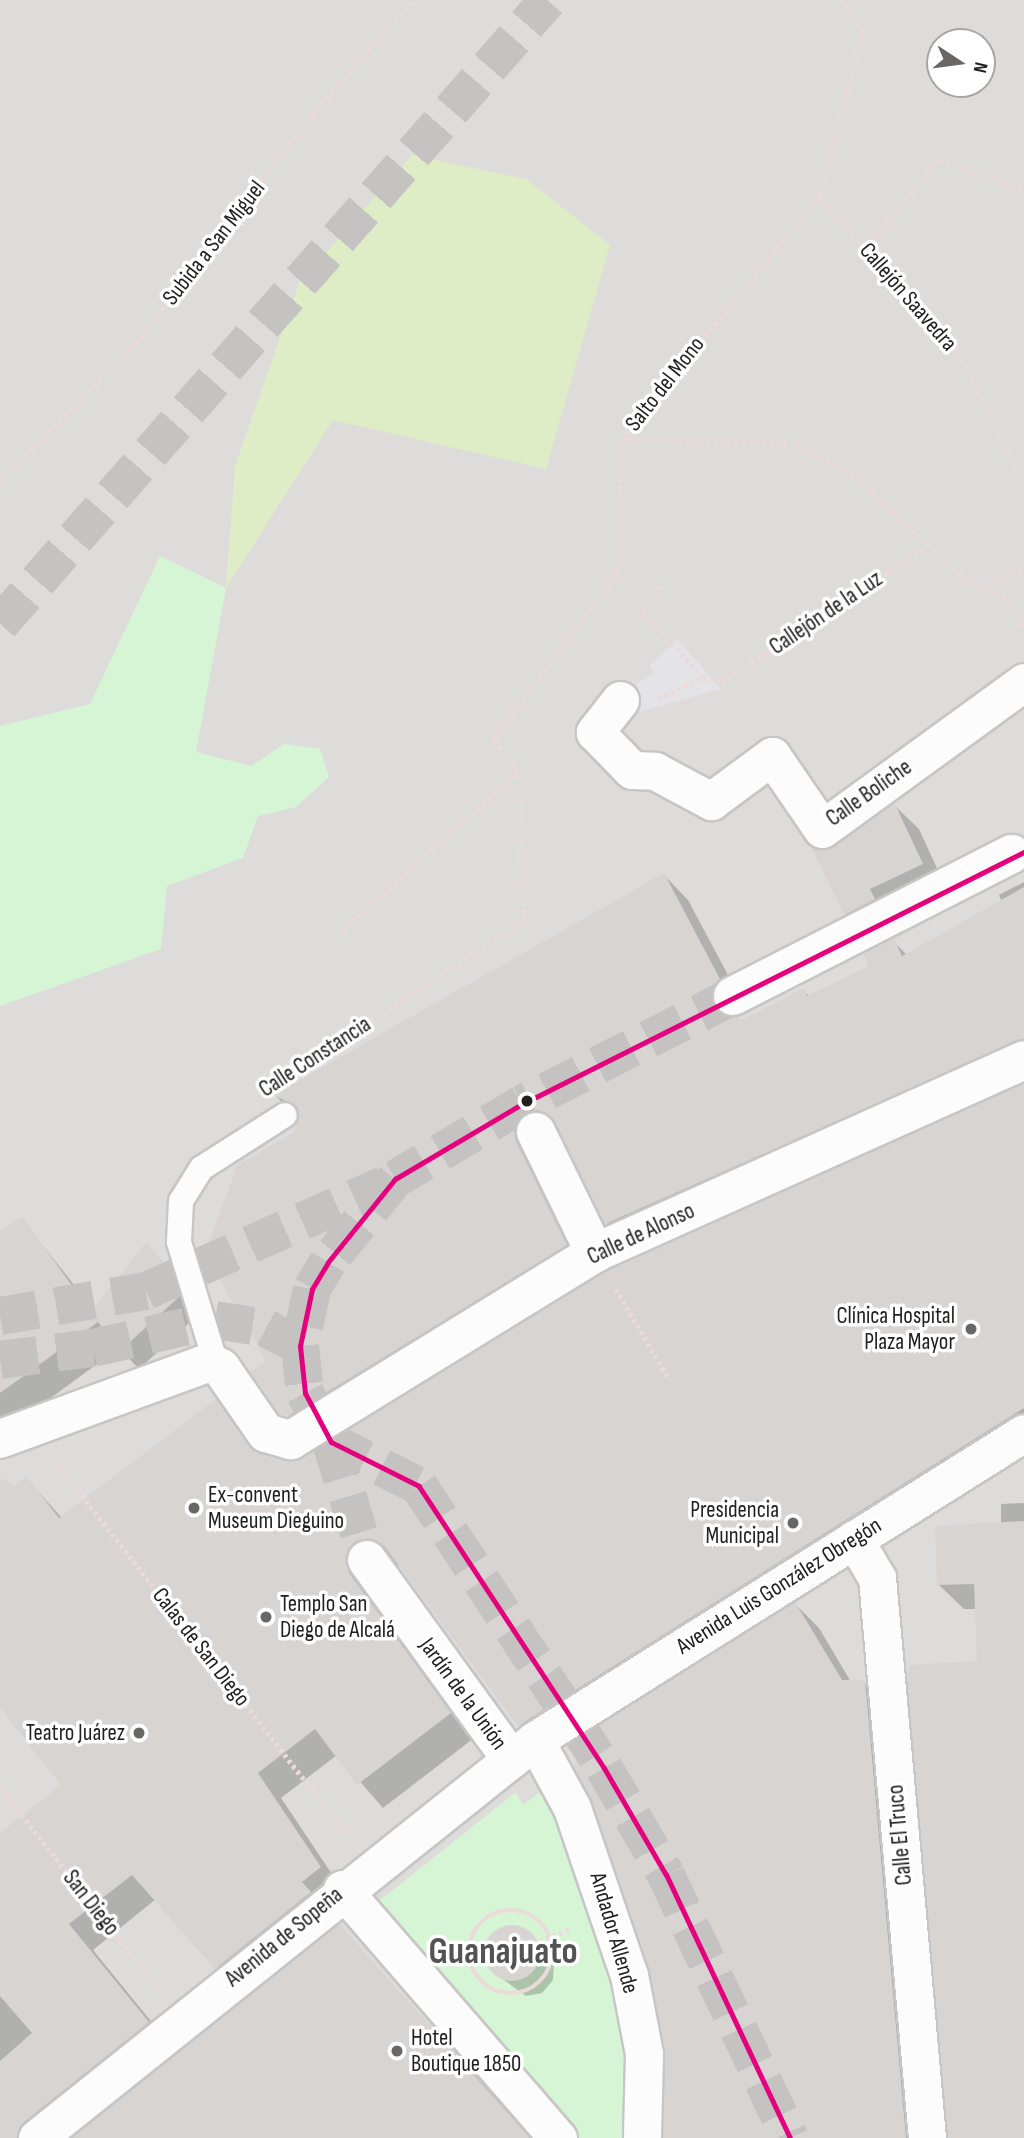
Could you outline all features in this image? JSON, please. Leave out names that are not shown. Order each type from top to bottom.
[{"type":"street","name":"Calle Boliche","points":[[620,701],[595,732],[632,770],[655,771],[711,801],[772,756],[822,829],[1024,682]]},
{"type":"street","points":[[733,996],[1012,854]]},
{"type":"street","name":"Calle de Alonso","points":[[216,1364],[277,1441],[291,1440],[595,1254],[1024,1060]]},
{"type":"street","points":[[536,1132],[595,1254]]},
{"type":"street","points":[[15,1434],[204,1362],[216,1364]]},
{"type":"street","name":"Avenida Luis González Obregón","points":[[523,1750],[1024,1433]]},
{"type":"street","name":"Calle El Truco","points":[[854,1539],[877,1578],[927,2138]]},
{"type":"street","name":"Jardín de la Unión","points":[[367,1560],[523,1750]]},
{"type":"street","name":"Avenida de Sopeña","points":[[37,2138],[342,1889],[523,1750]]},
{"type":"street","name":"Andador Allende","points":[[523,1750],[572,1808],[629,1975],[643,2054],[642,2138]]},
{"type":"street","points":[[342,1889],[558,2138]]},
{"type":"lane","points":[[216,1364],[179,1242],[181,1201],[202,1168],[285,1115]]},
{"type":"path","name":"Subida a San Miguel","points":[[2,479],[131,349],[312,115],[414,0]]},
{"type":"path","points":[[819,197],[863,30],[841,0]]},
{"type":"path","points":[[865,249],[940,158],[1024,190]]},
{"type":"path","name":"Callejón Saavedra","points":[[819,197],[958,354],[1024,480]]},
{"type":"path","name":"Salto del Mono","points":[[517,772],[493,739],[617,573],[622,439],[819,197]]},
{"type":"path","points":[[622,439],[796,443],[856,477],[925,547],[964,579],[986,585],[1007,598],[1024,630]]},
{"type":"path","points":[[0,472],[2,479]]},
{"type":"path","name":"Callejón de la Luz","points":[[620,701],[662,699],[703,677],[722,682],[925,547]]},
{"type":"path","points":[[986,585],[1024,568]]},
{"type":"path","points":[[661,586],[643,612],[703,677]]},
{"type":"path","points":[[342,931],[517,772]]},
{"type":"path","name":"Calle Constancia","points":[[280,1081],[524,920],[517,772]]},
{"type":"path","points":[[595,1254],[669,1379]]},
{"type":"path","name":"Calas de San Diego","points":[[15,1434],[372,1867]]},
{"type":"path","name":"San Diego","points":[[0,1787],[183,2019]]},
{"type":"path","points":[[506,1910],[533,1916],[551,1937],[545,1977],[523,1993],[495,1992],[470,1961],[481,1922],[506,1910]]},
{"type":"path","points":[[514,1952],[548,1938]]},
{"type":"shaded area","points":[[0,0],[1024,0],[1024,2138],[0,2138]]},
{"type":"shaded area","points":[[677,639],[721,689],[635,713],[622,695],[654,672],[649,666]]},
{"type":"green space","points":[[412,155],[526,179],[610,245],[546,469],[333,420],[226,588],[235,466],[299,283]]},
{"type":"green space","points":[[160,556],[226,588],[196,752],[251,766],[284,744],[320,749],[329,777],[296,807],[258,816],[243,858],[167,886],[161,949],[0,1006],[0,726],[90,704]]},
{"type":"green space","points":[[544,1789],[588,1897],[629,2033],[626,2138],[577,2138],[378,1902],[516,1792],[523,1805]]},
{"type":"building","points":[[895,804],[923,864],[870,889],[875,899],[844,915],[812,848],[834,846]]},
{"type":"building","points":[[664,873],[720,979],[711,994],[714,1006],[742,1020],[804,988],[807,996],[869,966],[863,954],[894,939],[902,956],[1024,887],[1024,1039],[605,1224],[555,1122],[538,1110],[526,1113],[514,1130],[516,1141],[567,1245],[288,1416],[279,1414],[251,1372],[266,1361],[205,1253],[237,1166],[295,1132],[298,1108],[274,1095]]},
{"type":"building","points":[[1024,1084],[1024,1408],[518,1726],[385,1547],[375,1540],[355,1542],[347,1552],[349,1573],[451,1713],[357,1785],[315,1729],[258,1773],[321,1867],[302,1882],[311,1892],[215,1969],[132,1875],[69,1924],[149,2022],[24,2122],[17,2138],[0,2138],[0,2061],[32,2033],[0,1996],[0,1833],[61,1785],[0,1708],[0,1478],[15,1486],[26,1476],[59,1518],[216,1399],[259,1454],[302,1459],[605,1272]]},
{"type":"building","points":[[22,1216],[98,1322],[0,1393],[0,1231]]},
{"type":"building","points":[[146,1242],[173,1273],[180,1296],[119,1352],[91,1312]]},
{"type":"building","points":[[1024,1521],[1024,2138],[948,2138],[907,1681],[910,1665],[977,1661],[974,1584],[937,1585],[935,1526]]},
{"type":"building","points":[[795,1602],[842,1680],[865,1680],[906,2138],[663,2138],[665,2054],[650,1971],[592,1801],[574,1768],[583,1735]]},
{"type":"building","points":[[339,1924],[530,2138],[71,2138]]},
{"type":"building","points":[[512,1925],[523,1927],[532,1933],[538,1942],[538,1964],[532,1973],[523,1979],[512,1981],[501,1979],[492,1973],[486,1964],[484,1953],[486,1942],[492,1933],[501,1927]]},
{"type":"tunnel","points":[[0,624],[548,0]]},
{"type":"tunnel","points":[[733,996],[522,1104],[395,1179],[328,1262],[312,1289],[300,1346],[305,1393],[331,1442],[419,1486],[604,1768],[666,1875],[790,2138]]},
{"type":"tunnel","points":[[0,1316],[146,1291],[384,1185]]},
{"type":"tunnel","points":[[0,1360],[93,1348],[215,1320],[266,1328],[300,1346]]},
{"type":"tunnel","points":[[331,1442],[367,1560]]},
{"type":"transit line","points":[[790,2138],[666,1875],[604,1768],[419,1486],[331,1442],[305,1393],[300,1346],[312,1289],[328,1262],[395,1179],[522,1104],[1024,852]]},
{"type":"place","name":"Clínica Hospital Plaza Mayor","points":[[971,1329]]},
{"type":"place","name":"Ex-convent Museum Dieguino","points":[[194,1508]]},
{"type":"place","name":"Presidencia Municipal","points":[[793,1523]]},
{"type":"place","name":"Templo San Diego de Alcalá","points":[[266,1617]]},
{"type":"place","name":"Teatro Juárez","points":[[139,1733]]},
{"type":"place","name":"Hotel Boutique 1850","points":[[397,2051]]},
{"type":"district","name":"Guanajuato","points":[[503,1952]]}]
